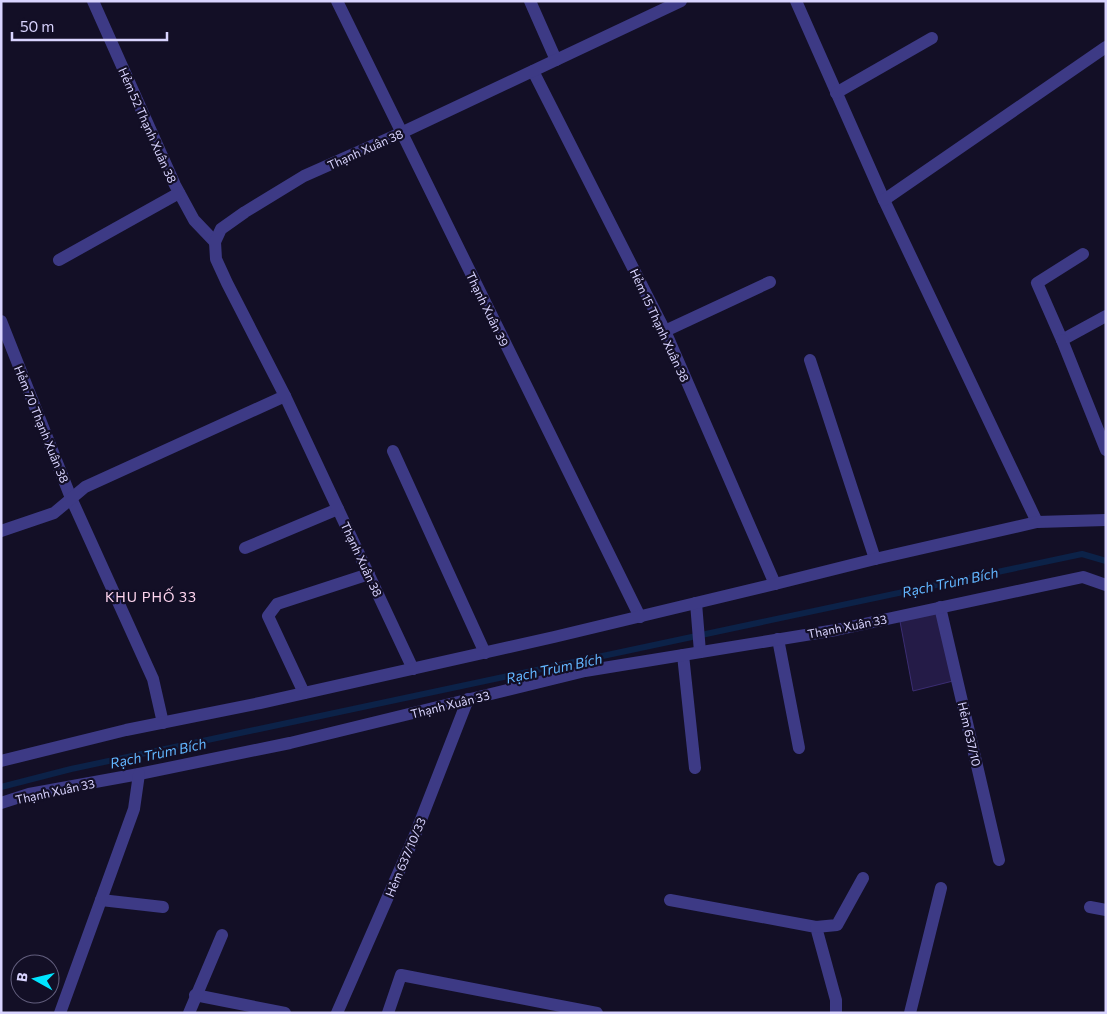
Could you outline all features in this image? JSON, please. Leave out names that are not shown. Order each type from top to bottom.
[{"type":"street","name":"Hẻm 52 Thạnh Xuân 38","points":[[93,1],[179,193],[194,220],[215,242]]},
{"type":"street","name":"Thạnh Xuân 39","points":[[337,1],[640,617]]},
{"type":"street","points":[[530,1],[556,60]]},
{"type":"street","name":"Thạnh Xuân 38","points":[[413,669],[285,396],[216,259],[215,242],[220,229],[304,176],[401,133],[681,1]]},
{"type":"street","points":[[796,1],[884,200],[1037,522]]},
{"type":"street","points":[[836,93],[932,38]]},
{"type":"street","points":[[884,200],[1106,48]]},
{"type":"street","name":"Hẻm 15 Thạnh Xuân 38","points":[[534,71],[666,331],[776,584]]},
{"type":"street","points":[[59,260],[179,193]]},
{"type":"street","points":[[1083,254],[1037,283],[1106,450]]},
{"type":"street","points":[[666,331],[770,282]]},
{"type":"street","points":[[1062,340],[1106,316]]},
{"type":"street","name":"Hẻm 70 Thạnh Xuân 38","points":[[1,322],[71,498],[153,678],[163,723]]},
{"type":"street","points":[[810,360],[875,559]]},
{"type":"street","points":[[1,530],[54,512],[85,487],[285,396]]},
{"type":"street","points":[[393,451],[485,653]]},
{"type":"street","points":[[246,548],[338,509]]},
{"type":"street","points":[[1,761],[163,723],[485,653],[1037,522],[1106,520]]},
{"type":"street","points":[[304,693],[268,616],[277,604],[369,574]]},
{"type":"street","name":"Thạnh Xuân 33","points":[[1,803],[29,794],[139,774],[290,742],[585,671],[836,630],[1083,576],[1106,586]]},
{"type":"street","points":[[696,603],[700,652]]},
{"type":"street","name":"Hẻm 637/10","points":[[940,607],[999,860]]},
{"type":"street","points":[[778,639],[799,748]]},
{"type":"street","points":[[683,655],[695,768]]},
{"type":"street","name":"Hẻm 637/10/33","points":[[337,1013],[415,835],[468,699]]},
{"type":"street","points":[[60,1013],[134,809],[139,774]]},
{"type":"street","points":[[670,900],[816,927],[837,926],[863,878]]},
{"type":"street","points":[[910,1013],[941,888]]},
{"type":"street","points":[[101,900],[163,907]]},
{"type":"street","points":[[1090,907],[1106,910]]},
{"type":"street","points":[[816,927],[836,1000],[836,1013]]},
{"type":"street","points":[[189,1013],[222,935]]},
{"type":"street","points":[[388,1013],[401,975],[597,1013]]},
{"type":"street","points":[[196,995],[285,1013]]},
{"type":"building","points":[[940,607],[957,680],[913,691],[899,616]]},
{"type":"waterway","name":"Rạch Trùm Bích","points":[[1,787],[71,769],[1082,554],[1106,561]]},
{"type":"district","name":"KHU PHỐ 33","points":[[151,596]]}]
